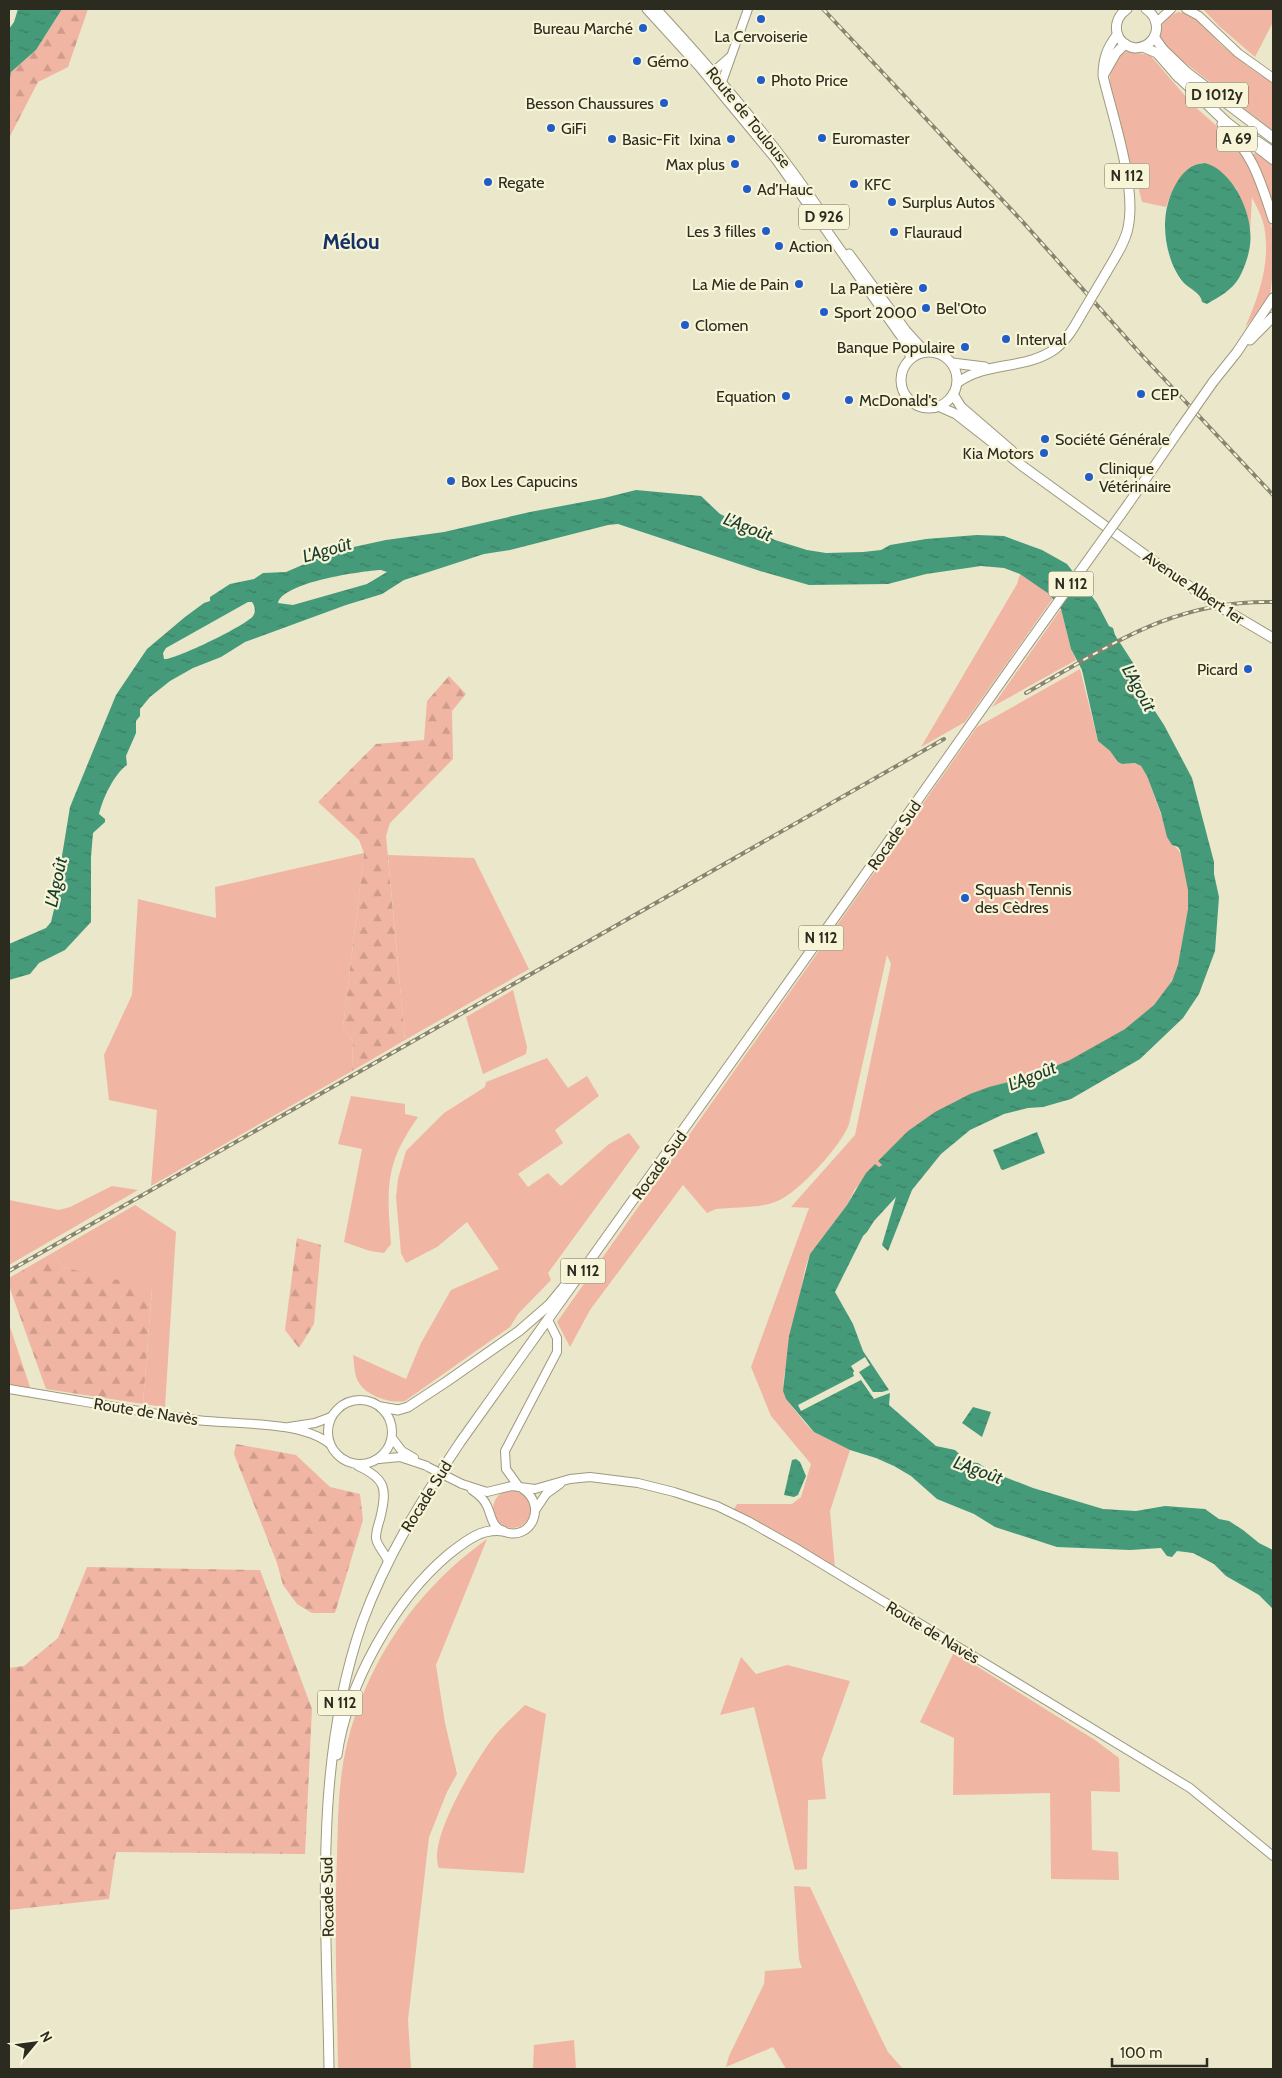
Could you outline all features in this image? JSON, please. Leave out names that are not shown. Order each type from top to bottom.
[{"type":"highway","name":"D 1012y","points":[[1162,50],[1187,73],[1273,138]]},
{"type":"highway","name":"A 69","points":[[1176,74],[1227,124],[1273,159]]},
{"type":"main road","name":"D 926","points":[[647,9],[706,74],[776,159],[906,343],[911,358]]},
{"type":"main road","name":"Route de Toulouse","points":[[656,9],[722,82],[793,170],[839,240],[914,342],[925,352]]},
{"type":"main road","points":[[722,82],[748,9]]},
{"type":"main road","points":[[1127,9],[1117,19],[1117,35],[1125,44],[1135,48],[1143,47],[1157,53],[1176,74]]},
{"type":"main road","points":[[1143,47],[1154,38],[1157,30],[1156,22],[1150,9]]},
{"type":"main road","points":[[1156,22],[1172,9]]},
{"type":"main road","points":[[1186,9],[1199,16]]},
{"type":"main road","points":[[1193,9],[1238,53],[1273,78]]},
{"type":"main road","name":"N 112","points":[[957,383],[967,375],[990,367],[1033,359],[1055,349],[1070,334],[1106,273],[1128,229],[1129,188],[1103,76],[1103,62],[1109,46],[1117,35]]},
{"type":"main road","points":[[1154,38],[1162,50]]},
{"type":"main road","points":[[1103,76],[1116,53],[1125,44]]},
{"type":"main road","name":"A 69","points":[[1162,50],[1180,73],[1207,100],[1228,119],[1273,152]]},
{"type":"main road","points":[[713,72],[732,56]]},
{"type":"main road","name":"A 69","points":[[1176,74],[1203,106],[1242,145],[1253,164],[1273,219]]},
{"type":"main road","name":"Rocade Sud","points":[[329,2069],[326,1852],[329,1777],[339,1708],[362,1624],[388,1562],[422,1499],[1213,382],[1237,352],[1273,298]]},
{"type":"main road","name":"Rocade Sud","points":[[1237,352],[1273,317]]},
{"type":"main road","name":"D 926","points":[[925,352],[941,355],[952,363]]},
{"type":"main road","points":[[925,352],[911,358],[902,374],[904,393],[919,406],[930,408],[938,406],[953,394],[957,383],[957,376],[952,363]]},
{"type":"main road","name":"N 112","points":[[952,363],[990,367]]},
{"type":"main road","points":[[953,394],[961,407],[1047,483]]},
{"type":"main road","points":[[938,406],[956,414],[1047,483]]},
{"type":"main road","name":"Avenue Albert 1er","points":[[1047,483],[1217,605],[1273,638]]},
{"type":"main road","points":[[382,1407],[398,1410],[408,1407],[520,1331],[549,1305],[619,1221]]},
{"type":"main road","points":[[536,1509],[532,1497],[521,1488],[506,1469],[505,1451],[557,1352],[557,1338],[548,1320]]},
{"type":"main road","name":"Route de Navès","points":[[9,1389],[199,1420],[284,1427],[314,1435],[330,1444],[340,1457],[354,1464],[400,1457],[427,1466]]},
{"type":"main road","name":"Route de Navès","points":[[284,1427],[315,1423],[332,1418],[336,1410],[351,1401],[369,1401],[382,1407]]},
{"type":"main road","points":[[379,1459],[390,1446],[392,1438],[391,1421],[382,1407]]},
{"type":"main road","points":[[330,1444],[328,1435],[332,1418]]},
{"type":"main road","name":"Route de Navès","points":[[392,1438],[402,1451],[427,1466],[482,1491],[500,1490],[512,1486],[535,1489],[590,1477],[653,1486],[695,1498],[748,1521],[1182,1783],[1209,1802],[1273,1856]]},
{"type":"main road","points":[[354,1464],[375,1475],[383,1487],[384,1498],[376,1536],[378,1545],[388,1562]]},
{"type":"main road","name":"Route de Navès","points":[[463,1484],[480,1496],[489,1509],[493,1522],[503,1531],[511,1533],[526,1529],[531,1524],[536,1509],[546,1494],[564,1482]]},
{"type":"main road","points":[[489,1509],[492,1498],[500,1490]]},
{"type":"main road","points":[[326,1852],[338,1747],[344,1723],[357,1688],[385,1631],[412,1592],[445,1558],[480,1533],[490,1530],[503,1531]]},
{"type":"green space","points":[[62,9],[88,9],[68,67],[38,82],[9,138],[9,85],[11,72],[36,50]]},
{"type":"green space","points":[[1203,9],[1273,9],[1273,22],[1255,57],[1219,26]]},
{"type":"green space","points":[[1179,12],[1193,17],[1231,53],[1273,83],[1273,131],[1184,62],[1182,63],[1165,45],[1160,32],[1163,23],[1170,16]]},
{"type":"green space","points":[[1127,51],[1150,55],[1192,104],[1244,153],[1252,170],[1273,231],[1273,269],[1270,297],[1245,328],[1259,291],[1265,266],[1266,240],[1260,215],[1252,197],[1250,231],[1236,188],[1205,163],[1197,164],[1184,173],[1175,185],[1166,207],[1142,202],[1134,170],[1127,163],[1111,94],[1110,75],[1113,64]]},
{"type":"green space","points":[[1255,153],[1273,165],[1273,210],[1252,155]]},
{"type":"green space","points":[[1020,574],[1037,584],[1053,598],[965,722],[921,747],[1017,584]]},
{"type":"green space","points":[[1061,609],[1071,649],[1076,660],[992,707]]},
{"type":"green space","points":[[1080,669],[1098,741],[1110,751],[1118,762],[1122,764],[1135,763],[1141,766],[1147,776],[1172,845],[1180,853],[1183,860],[1187,877],[1189,903],[1179,963],[1175,975],[1162,996],[1148,1012],[1112,1038],[1092,1050],[1053,1068],[986,1089],[957,1101],[933,1115],[910,1132],[879,1160],[882,1165],[855,1189],[847,1205],[810,1254],[805,1269],[784,1376],[783,1391],[786,1399],[814,1432],[850,1450],[830,1511],[835,1568],[734,1509],[737,1504],[792,1504],[801,1497],[811,1464],[771,1416],[751,1367],[809,1208],[791,1207],[855,1135],[891,964],[887,955],[849,1124],[845,1133],[817,1169],[784,1198],[775,1202],[716,1209],[707,1213],[683,1185],[590,1310],[570,1347],[557,1322],[977,727]]},
{"type":"green space","points":[[449,676],[466,694],[452,711],[453,759],[390,823],[386,836],[405,1040],[352,1071],[353,1041],[343,1027],[364,853],[359,840],[318,802],[376,744],[424,740],[427,701]]},
{"type":"green space","points":[[364,853],[343,1027],[353,1041],[352,1071],[151,1186],[157,1110],[109,1100],[104,1055],[132,995],[138,899],[216,918],[215,887]]},
{"type":"green space","points":[[388,855],[474,858],[529,969],[405,1040]]},
{"type":"green space","points":[[513,990],[527,1047],[526,1054],[483,1074],[466,1017]]},
{"type":"green space","points":[[547,1058],[568,1088],[587,1076],[599,1096],[555,1130],[563,1143],[518,1174],[528,1187],[548,1173],[561,1186],[609,1144],[629,1133],[640,1147],[548,1273],[551,1280],[518,1314],[510,1327],[405,1401],[385,1400],[371,1394],[360,1385],[357,1379],[353,1355],[406,1379],[421,1343],[451,1290],[499,1269],[467,1222],[437,1247],[406,1263],[401,1253],[396,1197],[398,1179],[406,1151],[444,1113],[485,1087],[486,1082]]},
{"type":"green space","points":[[351,1096],[405,1104],[405,1114],[418,1117],[407,1134],[393,1163],[389,1191],[391,1244],[384,1253],[370,1251],[344,1242],[362,1149],[338,1144]]},
{"type":"green space","points":[[112,1186],[138,1190],[9,1265],[9,1200],[59,1210],[70,1207]]},
{"type":"green space","points":[[135,1205],[176,1232],[165,1407],[143,1404],[152,1289],[62,1267],[54,1252]]},
{"type":"green space","points":[[297,1238],[321,1245],[314,1324],[299,1348],[285,1330]]},
{"type":"green space","points":[[54,1252],[62,1267],[152,1288],[143,1404],[46,1389],[9,1286],[9,1278]]},
{"type":"green space","points":[[9,1324],[31,1390],[9,1385]]},
{"type":"green space","points":[[236,1444],[296,1455],[330,1487],[360,1494],[363,1520],[335,1613],[312,1613],[297,1604],[283,1585],[277,1563],[234,1454]]},
{"type":"green space","points":[[512,1490],[525,1496],[531,1509],[525,1522],[512,1528],[499,1522],[493,1509],[499,1496]]},
{"type":"green space","points":[[487,1539],[436,1665],[445,1723],[457,1774],[447,1792],[429,1837],[408,2020],[411,2069],[338,2069],[336,1884],[339,1800],[347,1744],[367,1684],[398,1629],[438,1580]]},
{"type":"green space","points":[[87,1567],[260,1570],[312,1709],[305,1854],[116,1852],[109,1899],[9,1910],[9,1668],[24,1666],[58,1638]]},
{"type":"green space","points":[[954,1652],[1095,1740],[1119,1758],[1120,1792],[1091,1791],[1092,1850],[1118,1852],[1119,1880],[1051,1879],[1050,1793],[953,1795],[954,1738],[920,1722]]},
{"type":"green space","points":[[741,1657],[756,1674],[787,1665],[850,1681],[822,1759],[826,1799],[808,1800],[807,1869],[795,1870],[754,1707],[720,1715]]},
{"type":"green space","points":[[525,1705],[546,1714],[524,1873],[439,1868],[437,1856],[440,1840],[445,1823],[463,1785],[494,1737]]},
{"type":"green space","points":[[794,1886],[810,1887],[888,2052],[903,2069],[786,2069],[773,2047],[726,2067],[729,2056],[764,1984],[765,1971],[802,1968],[799,1959]]},
{"type":"green space","points":[[574,2040],[576,2069],[533,2069],[534,2045]]},
{"type":"water","points":[[18,9],[62,9],[36,50],[11,72],[9,85],[9,29],[14,22]]},
{"type":"water","points":[[1205,163],[1225,175],[1233,185],[1245,208],[1250,233],[1249,253],[1236,283],[1221,296],[1207,304],[1202,302],[1200,296],[1184,283],[1177,274],[1169,253],[1165,232],[1168,201],[1177,182],[1188,169]]},
{"type":"water","name":"L'Agoût","points":[[636,490],[701,496],[720,514],[775,540],[807,550],[826,553],[881,550],[890,545],[926,539],[977,535],[1004,536],[1042,550],[1067,564],[1097,603],[1109,626],[1113,628],[1115,635],[1137,669],[1145,696],[1164,725],[1192,778],[1214,862],[1214,874],[1219,897],[1215,951],[1199,994],[1183,1018],[1140,1059],[1071,1099],[1043,1107],[1028,1108],[1004,1114],[970,1130],[941,1154],[912,1190],[888,1251],[882,1245],[896,1197],[863,1236],[835,1292],[853,1324],[863,1351],[889,1390],[873,1392],[859,1372],[870,1365],[865,1357],[851,1366],[854,1376],[798,1405],[801,1411],[861,1380],[874,1399],[890,1393],[889,1405],[936,1446],[955,1450],[968,1462],[978,1463],[992,1472],[1033,1488],[1103,1509],[1136,1511],[1165,1506],[1205,1509],[1219,1519],[1229,1521],[1259,1543],[1273,1550],[1273,1609],[1259,1595],[1226,1576],[1214,1564],[1193,1553],[1177,1551],[1172,1557],[1167,1556],[1161,1548],[1130,1550],[1057,1547],[995,1527],[974,1514],[937,1499],[911,1476],[894,1466],[850,1450],[814,1432],[786,1399],[783,1391],[789,1336],[810,1254],[847,1205],[866,1173],[875,1164],[879,1167],[882,1165],[878,1161],[908,1131],[935,1112],[970,1094],[1032,1076],[1070,1060],[1125,1029],[1154,1005],[1172,981],[1178,965],[1188,909],[1188,890],[1180,850],[1172,845],[1167,837],[1161,813],[1147,776],[1141,766],[1135,763],[1122,764],[1118,762],[1110,751],[1098,741],[1082,670],[1071,649],[1061,609],[1049,594],[1020,574],[1004,568],[981,566],[926,574],[888,584],[809,585],[760,571],[618,524],[510,550],[484,554],[404,580],[382,594],[346,605],[245,642],[221,657],[193,668],[170,681],[150,697],[140,709],[140,716],[136,721],[136,733],[126,756],[127,765],[113,780],[103,801],[99,814],[105,819],[105,822],[93,833],[91,922],[65,950],[39,963],[30,974],[9,980],[9,944],[46,928],[51,922],[60,884],[60,868],[70,807],[116,695],[147,649],[185,617],[204,603],[210,601],[210,597],[230,584],[254,579],[263,573],[286,572],[335,551],[386,540],[444,532],[530,512]],"holes":[[[381,570],[387,572],[367,584],[293,605],[278,603],[283,596],[294,589],[308,584],[341,575]],[[248,602],[252,602],[255,611],[248,621],[195,649],[164,659],[163,653],[166,648]]]},
{"type":"water","points":[[1037,1132],[1045,1153],[1003,1170],[1001,1169],[993,1150]]},
{"type":"water","points":[[973,1407],[991,1412],[982,1437],[962,1423]]},
{"type":"water","points":[[796,1459],[800,1462],[806,1476],[798,1495],[794,1497],[784,1495],[792,1460]]},
{"type":"railway","points":[[823,9],[1022,221],[1138,351],[1273,495]]},
{"type":"railway","points":[[1026,693],[1114,643],[1143,629],[1204,609],[1237,603],[1273,602]]},
{"type":"railway","points":[[9,1271],[944,739]]},
{"type":"place","name":"La Cervoiserie","points":[[761,19]]},
{"type":"place","name":"Bureau Marché","points":[[643,28]]},
{"type":"place","name":"Gémo","points":[[637,61]]},
{"type":"place","name":"Photo Price","points":[[761,80]]},
{"type":"place","name":"Besson Chaussures","points":[[664,103]]},
{"type":"place","name":"GiFi","points":[[551,128]]},
{"type":"place","name":"Euromaster","points":[[822,138]]},
{"type":"place","name":"Basic-Fit","points":[[612,139]]},
{"type":"place","name":"Ixina","points":[[731,139]]},
{"type":"place","name":"Max plus","points":[[735,164]]},
{"type":"place","name":"Regate","points":[[488,182]]},
{"type":"place","name":"KFC","points":[[854,184]]},
{"type":"place","name":"Ad’Hauc","points":[[747,189]]},
{"type":"place","name":"Surplus Autos","points":[[892,202]]},
{"type":"place","name":"Les 3 filles","points":[[766,231]]},
{"type":"place","name":"Flauraud","points":[[894,232]]},
{"type":"place","name":"Action","points":[[779,246]]},
{"type":"place","name":"La Mie de Pain","points":[[799,284]]},
{"type":"place","name":"La Panetière","points":[[923,288]]},
{"type":"place","name":"Bel'Oto","points":[[926,308]]},
{"type":"place","name":"Sport 2000","points":[[824,312]]},
{"type":"place","name":"Clomen","points":[[685,325]]},
{"type":"place","name":"Interval","points":[[1006,339]]},
{"type":"place","name":"Banque Populaire","points":[[965,347]]},
{"type":"place","name":"CEP","points":[[1141,394]]},
{"type":"place","name":"Equation","points":[[786,396]]},
{"type":"place","name":"McDonald's","points":[[849,400]]},
{"type":"place","name":"Société Générale","points":[[1045,439]]},
{"type":"place","name":"Kia Motors","points":[[1044,453]]},
{"type":"place","name":"Clinique Vétérinaire","points":[[1089,477]]},
{"type":"place","name":"Box Les Capucins","points":[[451,481]]},
{"type":"place","name":"Picard","points":[[1248,669]]},
{"type":"place","name":"Squash Tennis des Cèdres","points":[[965,898]]},
{"type":"district","name":"Mélou","points":[[351,242]]}]
